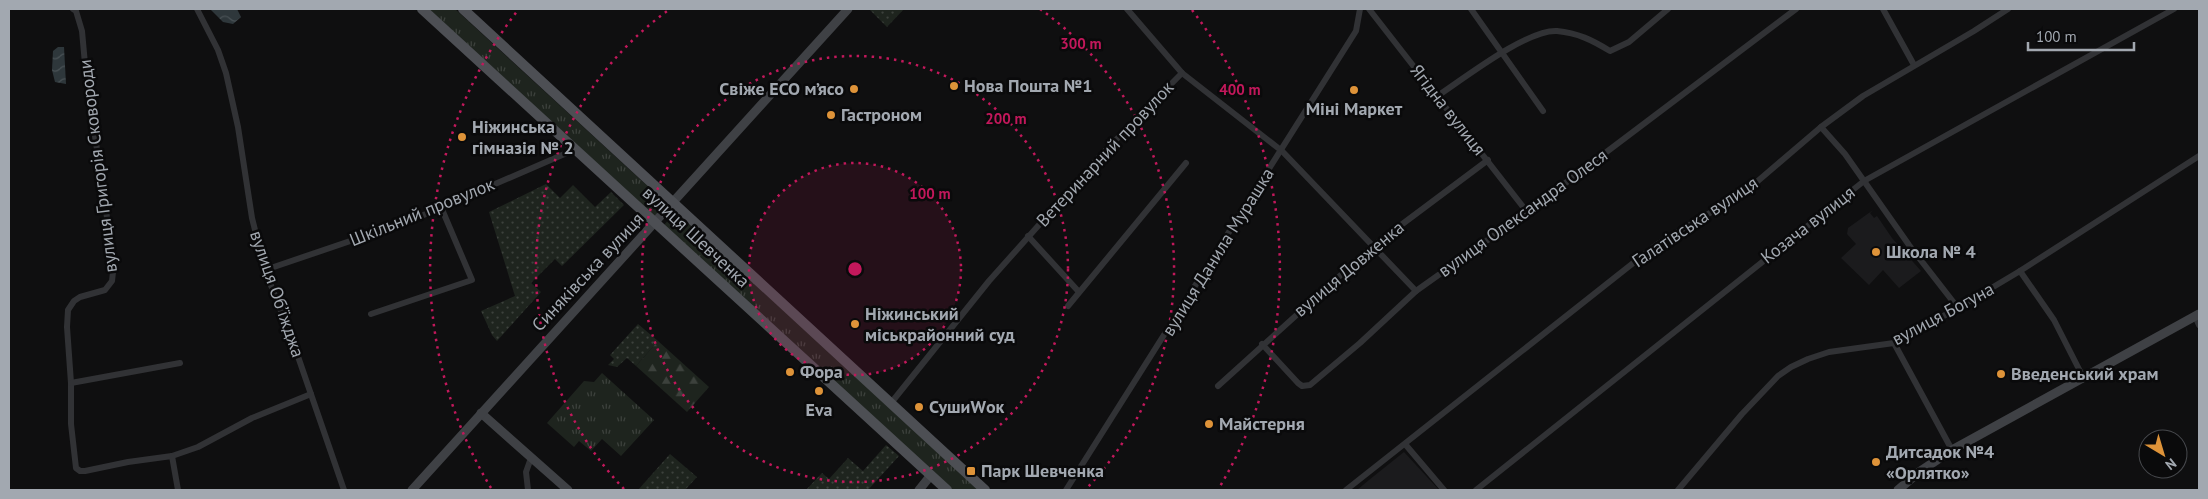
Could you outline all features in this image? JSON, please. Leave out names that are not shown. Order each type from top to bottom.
[{"type":"main road","name":"вулиця Шевченка","points":[[422,9],[947,490]]},
{"type":"main road","name":"вулиця Шевченка","points":[[463,9],[890,404],[986,490]]},
{"type":"street","name":"вулиця Григорія Сковороди","points":[[73,9],[76,11],[82,30],[87,85],[109,231],[113,272],[112,281],[105,290],[80,297],[74,301],[68,310],[71,424],[76,468],[80,471],[172,456],[198,447],[252,418],[311,394]]},
{"type":"street","name":"вулиця Обʼїжджа","points":[[197,9],[218,50],[226,73],[238,127],[252,218],[265,270],[344,490]]},
{"type":"street","name":"Синяківська вулиця","points":[[412,490],[848,9]]},
{"type":"street","points":[[1127,9],[1182,73],[1282,151],[1416,290]]},
{"type":"street","name":"вулиця Данила Мурашка","points":[[1066,490],[1282,151],[1356,31],[1360,9]]},
{"type":"street","name":"Ягідна вулиця","points":[[1369,9],[1527,212]]},
{"type":"street","points":[[1471,9],[1543,110]]},
{"type":"street","points":[[1436,97],[1502,53],[1536,34],[1555,31],[1587,37],[1610,51],[1629,42],[1668,9]]},
{"type":"street","name":"вулиця Олександра Олеся","points":[[1262,344],[1298,383],[1302,386],[1310,385],[1360,343],[1416,290],[1527,212],[1796,9]]},
{"type":"street","points":[[1883,9],[1914,65]]},
{"type":"street","name":"Козача вулиця","points":[[1476,490],[1864,181],[2174,9]]},
{"type":"street","name":"Галатівська вулиця","points":[[1346,490],[1656,245],[1744,192],[1821,127],[1862,96],[1974,31],[2004,10]]},
{"type":"street","name":"Ветеринарний провулок","points":[[890,404],[954,322],[1028,236],[1102,154],[1182,73]]},
{"type":"street","points":[[1821,127],[1845,154],[1909,245],[1958,308]]},
{"type":"street","name":"Шкільний провулок","points":[[265,270],[412,220],[576,149]]},
{"type":"street","name":"вулиця Богуна","points":[[1678,490],[1742,414],[1778,376],[1791,367],[1829,352],[1894,343],[2020,271],[2199,156]]},
{"type":"street","name":"вулиця Довженка","points":[[1218,386],[1262,344],[1373,246],[1488,160]]},
{"type":"street","points":[[1068,306],[1186,162]]},
{"type":"street","points":[[371,314],[472,280],[441,207]]},
{"type":"street","name":"Ветеринарний провулок","points":[[1028,236],[1079,292]]},
{"type":"street","points":[[2020,271],[2054,320],[2084,379]]},
{"type":"street","points":[[1898,490],[1919,472],[1952,450],[2198,318]]},
{"type":"street","points":[[1894,343],[1952,450]]},
{"type":"street","points":[[71,383],[180,363]]},
{"type":"street","points":[[481,413],[568,490]]},
{"type":"street","points":[[1404,444],[1444,490]]},
{"type":"street","points":[[172,456],[178,490]]},
{"type":"street","points":[[528,490],[526,472],[531,458]]},
{"type":"street","points":[[919,490],[931,475]]},
{"type":"shaded area","name":"Школа № 4","points":[[1873,210],[1870,213],[1874,218],[1877,216],[1892,238],[1921,271],[1899,288],[1883,270],[1869,285],[1841,258],[1856,244],[1847,234],[1848,228]]},
{"type":"shaded area","points":[[1404,452],[1439,490],[1357,490],[1369,480]]},
{"type":"green space","points":[[429,9],[455,9],[666,203],[654,217]]},
{"type":"green space","points":[[869,9],[904,9],[887,27]]},
{"type":"green space","points":[[546,184],[560,198],[573,185],[595,207],[611,192],[624,205],[562,266],[555,259],[531,283],[541,292],[497,341],[492,335],[481,311],[515,296],[489,212]]},
{"type":"green space","points":[[676,212],[980,490],[951,490],[663,226]]},
{"type":"green space","points":[[638,324],[658,341],[636,366],[627,358],[617,367],[608,365],[614,359],[610,355]]},
{"type":"green space","points":[[658,341],[709,387],[687,412],[636,366]]},
{"type":"green space","points":[[602,373],[654,420],[621,456],[602,439],[591,451],[579,441],[574,447],[547,423],[584,381],[594,382]]},
{"type":"green space","points":[[886,445],[899,456],[868,490],[806,490],[822,473],[829,479],[848,458],[863,471]]},
{"type":"green space","points":[[670,454],[697,477],[685,490],[638,490]]},
{"type":"water","points":[[210,9],[237,9],[241,17],[233,24],[223,22]]},
{"type":"water","points":[[58,47],[64,47],[66,84],[55,82],[52,70],[53,51]]},
{"type":"place","name":"Нова Пошта №1","points":[[954,86]]},
{"type":"place","name":"Свіже ECO м’ясо","points":[[854,89]]},
{"type":"place","name":"Міні Маркет","points":[[1354,90]]},
{"type":"place","name":"Гастроном","points":[[831,115]]},
{"type":"place","name":"Ніжинська гімназія № 2","points":[[462,137]]},
{"type":"place","name":"Школа № 4","points":[[1876,252]]},
{"type":"place","name":"Ніжинський міськрайонний суд","points":[[855,324]]},
{"type":"place","name":"Фора","points":[[790,372]]},
{"type":"place","name":"Введенський храм","points":[[2001,374]]},
{"type":"place","name":"Eva","points":[[819,391]]},
{"type":"place","name":"СушиWок","points":[[919,407]]},
{"type":"place","name":"Майстерня","points":[[1209,424]]},
{"type":"place","name":"Дитсадок №4 «Орлятко»","points":[[1876,462]]},
{"type":"place","name":"Парк Шевченка","points":[[971,471]]}]
